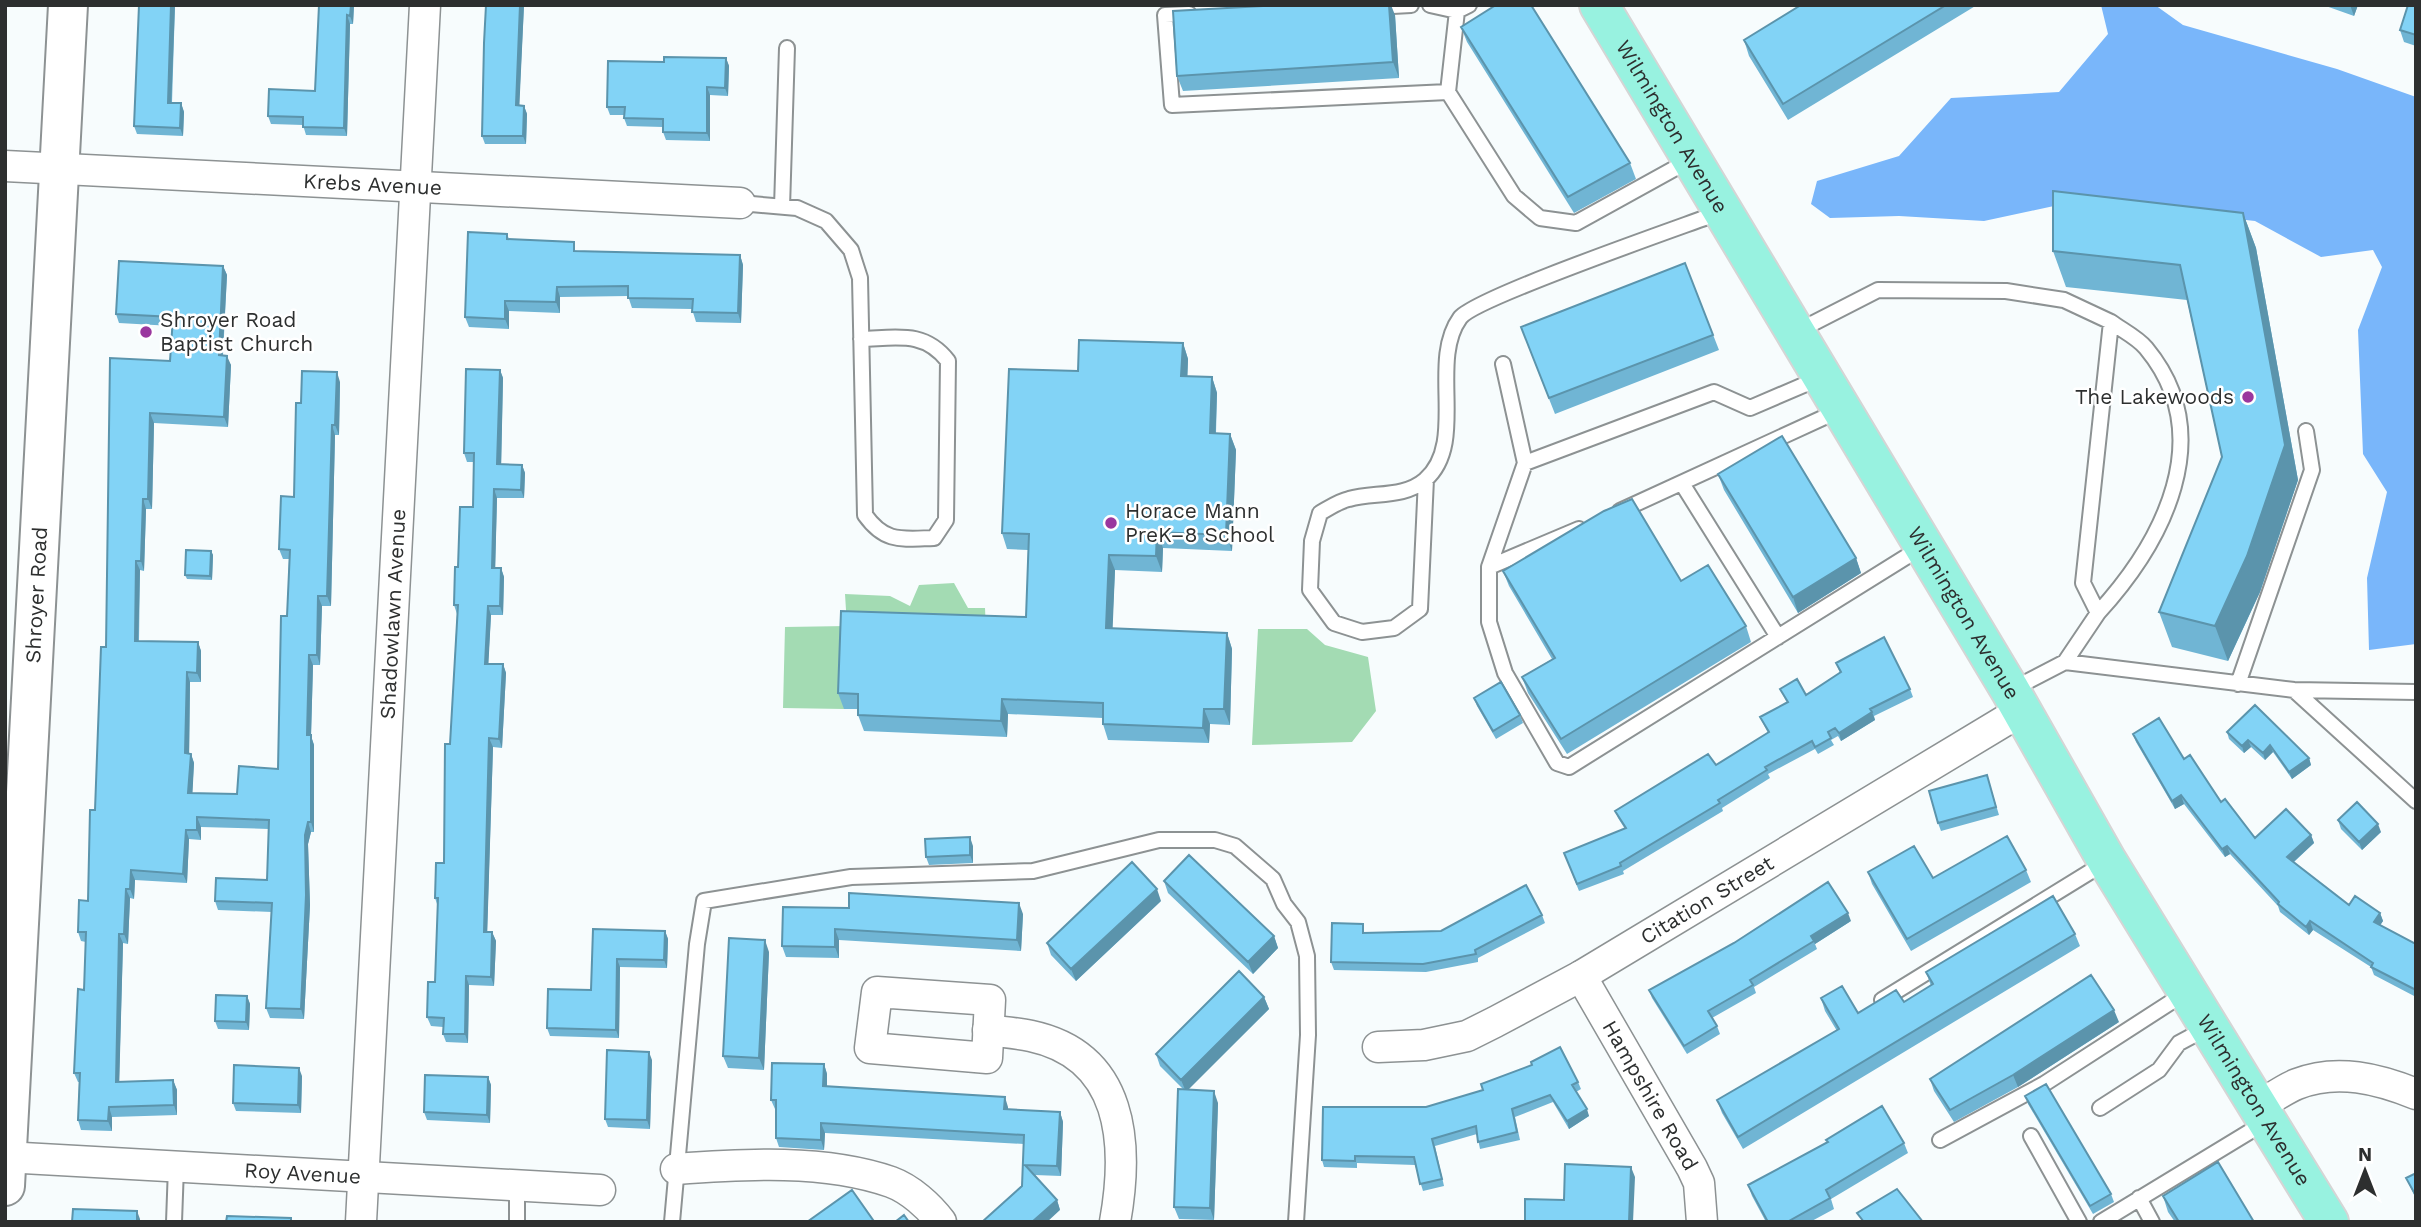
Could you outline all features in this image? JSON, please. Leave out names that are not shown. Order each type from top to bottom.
[{"type":"main road","name":"Shroyer Road","points":[[6,1167],[68,5]]},
{"type":"main road","name":"Wilmington Avenue","points":[[1599,5],[2015,700],[2107,861],[2211,1026],[2329,1222]]},
{"type":"street","name":"Shadowlawn Avenue","points":[[360,1222],[425,5]]},
{"type":"street","name":"Krebs Avenue","points":[[5,166],[740,203]]},
{"type":"street","name":"Citation Street","points":[[1378,1047],[1424,1045],[1467,1037],[1581,976],[2015,700]]},
{"type":"street","name":"Hampshire Road","points":[[1581,976],[1692,1168],[1703,1207],[1702,1222]]},
{"type":"street","points":[[988,1030],[1050,1042],[1073,1054],[1098,1073],[1117,1118],[1121,1145],[1120,1192],[1115,1222]]},
{"type":"street","points":[[2263,1113],[2298,1084],[2327,1077],[2357,1076],[2385,1081],[2416,1094]]},
{"type":"street","points":[[676,1169],[722,1166],[812,1168],[860,1175],[893,1183],[920,1199],[942,1222]]},
{"type":"street","name":"Roy Avenue","points":[[6,1167],[176,1167],[600,1190]]},
{"type":"lane","points":[[1356,7],[1411,5]]},
{"type":"lane","points":[[1430,5],[1463,8],[1448,92],[1514,196],[1540,218],[1576,223],[1691,159]]},
{"type":"lane","points":[[1206,13],[1165,15],[1172,105],[1448,92]]},
{"type":"lane","points":[[782,207],[787,48]]},
{"type":"lane","points":[[740,203],[797,208],[827,220],[851,250],[860,278],[861,339],[865,515],[878,532],[900,539],[934,538],[946,520],[948,361],[936,345],[911,338],[861,339]]},
{"type":"lane","points":[[1426,479],[1420,609],[1394,628],[1363,632],[1334,623],[1310,590],[1312,541],[1320,513],[1347,499],[1403,492],[1426,479],[1443,453],[1449,339],[1461,315],[1545,278],[1722,212]]},
{"type":"lane","points":[[1795,332],[1878,290],[2006,291],[2064,300],[2111,322],[2145,346],[2165,377],[2177,414],[2180,451],[2173,496],[2153,541],[2127,580],[2098,613],[2065,662],[2015,700]]},
{"type":"lane","points":[[2098,613],[2083,583],[2111,322]]},
{"type":"lane","points":[[1503,364],[1525,463],[1489,567],[1489,622],[1505,673],[1557,763],[1569,767],[1923,546]]},
{"type":"lane","points":[[1525,463],[1714,392],[1750,408],[1821,377]]},
{"type":"lane","points":[[1489,567],[1683,485],[1840,409]]},
{"type":"lane","points":[[2238,684],[2312,470],[2306,431]]},
{"type":"lane","points":[[1683,485],[1778,637]]},
{"type":"lane","points":[[2065,662],[2294,690],[2416,692]]},
{"type":"lane","points":[[2294,690],[2416,800]]},
{"type":"lane","points":[[672,1222],[697,944],[704,901],[851,877],[1032,872],[1159,841],[1215,841],[1235,846],[1273,880],[1284,904],[1298,922],[1307,956],[1308,1035],[1296,1222]]},
{"type":"lane","points":[[1867,1010],[2107,861]]},
{"type":"lane","points":[[1940,1140],[2044,1084],[2188,990]]},
{"type":"lane","points":[[2100,1108],[2159,1070],[2179,1043],[2211,1026]]},
{"type":"lane","points":[[2101,1222],[2263,1113]]},
{"type":"lane","points":[[2031,1136],[2079,1222]]},
{"type":"lane","points":[[174,1222],[176,1167]]},
{"type":"lane","points":[[517,1185],[517,1222]]},
{"type":"lane","points":[[2139,1198],[2152,1222]]},
{"type":"green space","points":[[954,583],[968,608],[985,608],[986,631],[847,626],[845,594],[890,596],[910,606],[919,585]]},
{"type":"green space","points":[[847,626],[844,709],[783,708],[785,627]]},
{"type":"green space","points":[[1258,629],[1307,629],[1325,645],[1368,657],[1376,711],[1352,742],[1252,745]]},
{"type":"water","points":[[2101,5],[2155,5],[2183,25],[2337,69],[2416,97],[2416,644],[2369,650],[2367,578],[2387,492],[2363,454],[2358,330],[2382,267],[2373,250],[2321,257],[2255,221],[2077,201],[1984,221],[1899,216],[1830,218],[1811,204],[1817,181],[1899,156],[1951,98],[2059,92],[2108,34]]},
{"type":"building","points":[[139,5],[171,5],[168,103],[181,103],[180,128],[134,126]]},
{"type":"building","points":[[319,5],[351,5],[350,16],[347,15],[344,128],[303,127],[303,117],[268,116],[269,89],[315,91]]},
{"type":"building","points":[[486,5],[520,5],[516,105],[524,106],[523,136],[482,136]]},
{"type":"building","points":[[1283,5],[1389,5],[1393,62],[1177,76],[1173,11]]},
{"type":"building","points":[[1496,5],[1531,5],[1630,163],[1568,197],[1461,27]]},
{"type":"building","points":[[1801,5],[1946,5],[1783,104],[1744,40]]},
{"type":"building","points":[[2408,5],[2416,5],[2416,35],[2400,30]]},
{"type":"building","points":[[664,57],[726,58],[725,88],[707,87],[707,133],[663,132],[663,119],[624,118],[625,107],[607,107],[608,61],[664,62]]},
{"type":"building","name":"The Lakewoods","points":[[2053,191],[2243,213],[2285,445],[2247,556],[2215,626],[2159,612],[2222,457],[2180,265],[2053,251]]},
{"type":"building","points":[[468,232],[507,234],[507,239],[574,242],[574,251],[740,255],[738,313],[692,312],[693,299],[628,298],[628,286],[557,287],[556,302],[505,301],[505,319],[465,317]]},
{"type":"building","points":[[119,261],[223,266],[219,355],[227,356],[224,417],[150,413],[148,499],[143,499],[141,561],[136,561],[135,641],[198,642],[197,673],[187,672],[185,753],[191,754],[188,793],[237,794],[239,766],[278,769],[281,616],[287,616],[290,550],[279,549],[281,496],[294,497],[296,403],[301,403],[302,371],[337,372],[335,425],[332,425],[327,596],[318,596],[317,655],[309,655],[307,735],[311,735],[311,822],[308,822],[305,835],[306,895],[301,1009],[266,1008],[272,903],[215,901],[216,878],[267,880],[269,820],[197,817],[197,830],[186,830],[183,874],[131,870],[130,889],[126,889],[124,934],[119,934],[116,1082],[173,1080],[174,1105],[109,1107],[108,1121],[78,1120],[80,1073],[74,1073],[78,989],[84,990],[86,932],[78,932],[79,900],[88,901],[90,810],[95,810],[101,647],[106,647],[110,358],[170,361],[173,317],[116,314]]},
{"type":"building","points":[[1685,263],[1713,335],[1549,398],[1521,327]]},
{"type":"building","points":[[1079,340],[1183,343],[1181,376],[1212,377],[1210,433],[1230,434],[1226,535],[1157,532],[1156,556],[1109,555],[1106,628],[1227,633],[1224,709],[1204,709],[1203,728],[1103,724],[1103,703],[1002,699],[1001,721],[858,715],[858,694],[838,693],[841,611],[1026,617],[1029,534],[1002,533],[1009,369],[1078,371]]},
{"type":"building","points":[[466,369],[500,370],[497,464],[522,465],[521,490],[494,489],[492,568],[501,568],[500,606],[488,606],[485,664],[503,664],[499,739],[489,738],[484,932],[492,932],[491,977],[466,976],[465,1034],[443,1034],[444,1018],[427,1017],[428,982],[435,982],[438,898],[435,898],[436,863],[444,863],[445,744],[450,744],[458,605],[454,605],[455,567],[458,567],[460,507],[473,507],[474,453],[464,453]]},
{"type":"building","points":[[1782,436],[1856,558],[1793,597],[1718,474]]},
{"type":"building","points":[[1632,499],[1681,581],[1708,565],[1746,626],[1561,739],[1522,677],[1555,658],[1503,571],[1604,511]]},
{"type":"building","points":[[186,550],[211,551],[210,576],[185,575]]},
{"type":"building","points":[[1884,637],[1910,689],[1870,709],[1872,712],[1839,733],[1835,728],[1828,732],[1831,738],[1815,747],[1812,741],[1765,767],[1767,770],[1718,800],[1720,803],[1620,863],[1621,866],[1577,884],[1564,853],[1626,828],[1615,811],[1708,754],[1716,765],[1769,732],[1760,717],[1788,702],[1780,689],[1797,679],[1806,695],[1841,672],[1836,663]]},
{"type":"building","points":[[1501,682],[1520,715],[1493,731],[1474,698]]},
{"type":"building","points":[[2255,705],[2309,758],[2289,772],[2270,745],[2263,753],[2248,740],[2242,746],[2227,732]]},
{"type":"building","points":[[2159,718],[2184,759],[2190,755],[2221,802],[2225,799],[2255,838],[2286,809],[2311,835],[2287,857],[2349,905],[2355,896],[2380,913],[2374,922],[2416,944],[2416,990],[2371,967],[2373,963],[2310,921],[2306,927],[2278,904],[2227,846],[2222,849],[2181,795],[2172,801],[2133,734]]},
{"type":"building","points":[[1987,775],[1996,807],[1938,823],[1929,791]]},
{"type":"building","points":[[2357,802],[2378,824],[2359,842],[2338,820]]},
{"type":"building","points":[[2007,836],[2026,870],[1907,939],[1868,872],[1914,846],[1933,878]]},
{"type":"building","points":[[970,837],[970,855],[926,857],[925,839]]},
{"type":"building","points":[[1189,855],[1274,936],[1248,962],[1164,881]]},
{"type":"building","points":[[1132,862],[1157,889],[1071,969],[1047,943]]},
{"type":"building","points":[[1828,882],[1848,913],[1811,936],[1814,941],[1750,980],[1753,985],[1708,1011],[1717,1026],[1684,1046],[1649,990],[1734,943]]},
{"type":"building","points":[[1526,885],[1542,915],[1475,950],[1476,954],[1423,964],[1331,962],[1332,923],[1363,924],[1363,933],[1441,931]]},
{"type":"building","points":[[849,893],[1019,903],[1017,940],[835,929],[835,947],[782,946],[783,907],[849,908]]},
{"type":"building","points":[[2053,896],[2075,934],[1738,1137],[1717,1100],[1839,1029],[1821,998],[1842,986],[1858,1013],[1896,990],[1904,1002],[1933,984],[1926,972]]},
{"type":"building","points":[[593,929],[665,931],[664,960],[617,959],[616,1030],[547,1028],[548,989],[591,990]]},
{"type":"building","points":[[729,938],[765,940],[759,1058],[723,1056]]},
{"type":"building","points":[[1239,971],[1264,997],[1181,1080],[1156,1054]]},
{"type":"building","points":[[2091,975],[2114,1010],[2013,1075],[1950,1110],[1930,1079]]},
{"type":"building","points":[[216,995],[247,996],[246,1022],[215,1021]]},
{"type":"building","points":[[1560,1047],[1578,1082],[1572,1085],[1587,1109],[1567,1121],[1550,1095],[1512,1109],[1517,1132],[1478,1142],[1476,1126],[1432,1139],[1442,1179],[1420,1184],[1414,1157],[1355,1156],[1355,1161],[1322,1160],[1323,1107],[1426,1107],[1483,1090],[1481,1084],[1532,1065],[1531,1062]]},
{"type":"building","points":[[607,1050],[649,1052],[647,1120],[605,1119]]},
{"type":"building","points":[[772,1063],[824,1064],[823,1086],[1005,1097],[1004,1109],[1060,1112],[1057,1166],[1025,1165],[1057,1200],[1032,1222],[982,1222],[1022,1186],[1024,1135],[821,1123],[821,1140],[776,1138],[776,1100],[771,1100]]},
{"type":"building","points":[[234,1065],[299,1068],[298,1105],[233,1103]]},
{"type":"building","points":[[425,1075],[488,1077],[487,1115],[424,1112]]},
{"type":"building","points":[[2046,1084],[2111,1194],[2090,1206],[2025,1096]]},
{"type":"building","points":[[1178,1089],[1214,1091],[1210,1208],[1174,1207]]},
{"type":"building","points":[[1882,1106],[1904,1143],[1826,1190],[1830,1198],[1787,1222],[1768,1222],[1748,1185],[1828,1142],[1826,1140]]},
{"type":"building","points":[[2218,1162],[2254,1222],[2179,1222],[2163,1196]]},
{"type":"building","points":[[1565,1164],[1631,1167],[1629,1222],[1525,1222],[1525,1199],[1564,1200]]},
{"type":"building","points":[[2416,1173],[2416,1196],[2406,1178]]},
{"type":"building","points":[[1897,1189],[1923,1222],[1864,1222],[1857,1213]]},
{"type":"building","points":[[852,1190],[873,1220],[871,1222],[807,1222]]},
{"type":"building","points":[[73,1209],[137,1211],[137,1222],[72,1222]]},
{"type":"building","points":[[904,1215],[909,1222],[895,1222]]},
{"type":"building","points":[[227,1216],[291,1218],[291,1222],[226,1222]]},
{"type":"place","name":"Shroyer Road Baptist Church","points":[[146,332]]},
{"type":"place","name":"The Lakewoods","points":[[2248,397]]},
{"type":"place","name":"Horace Mann PreK–8 School","points":[[1111,523]]}]
